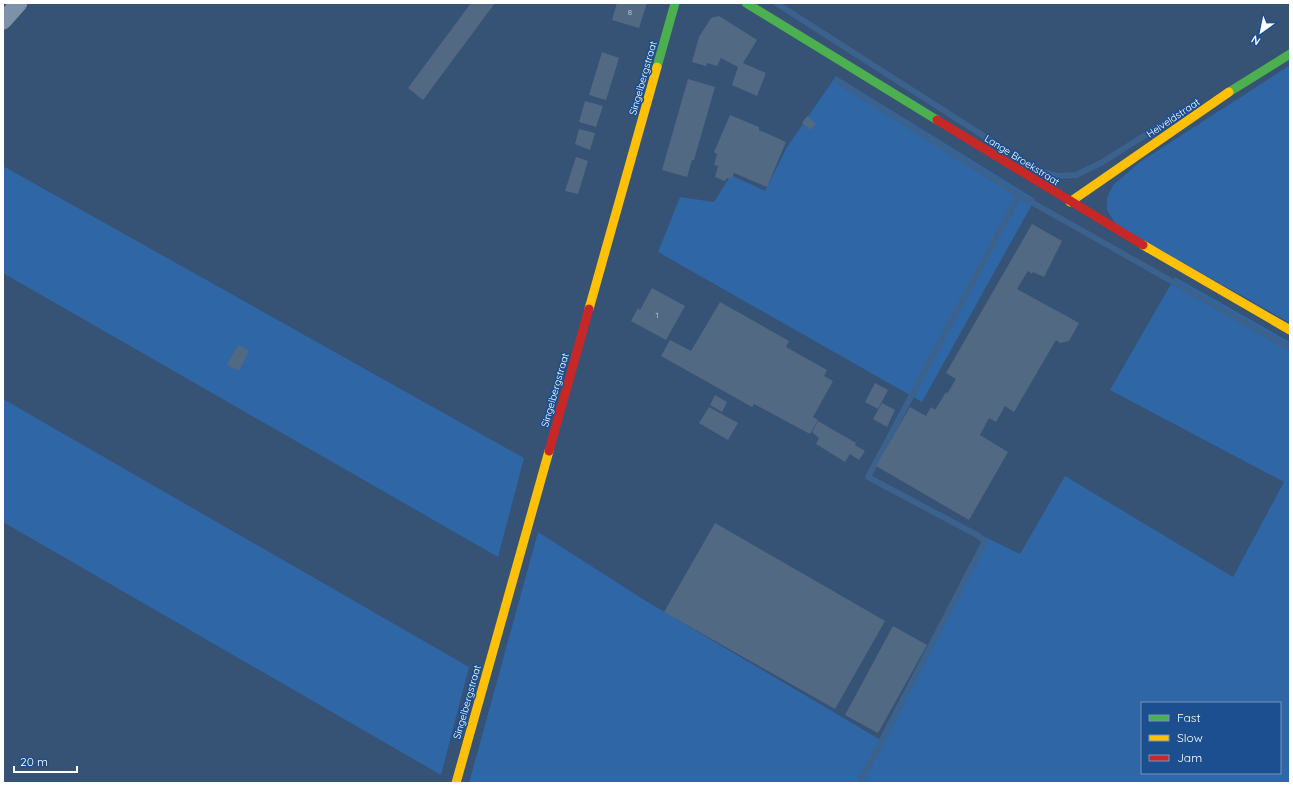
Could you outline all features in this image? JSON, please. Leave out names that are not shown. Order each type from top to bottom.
[{"type":"street","points":[[3,21],[19,3]]},
{"type":"street","name":"Singelbergstraat","points":[[456,783],[675,3]]},
{"type":"street","name":"Lange Broekstraat","points":[[746,3],[1070,202],[1290,330]]},
{"type":"street","name":"Heiveldstraat","points":[[1070,202],[1259,72],[1290,54]]},
{"type":"shaded area","points":[[1290,65],[1290,323],[1116,225],[1107,210],[1107,198],[1113,185],[1140,162]]},
{"type":"shaded area","points":[[836,76],[1035,199],[922,402],[658,252],[680,197],[714,202],[731,175],[765,191],[787,147]]},
{"type":"shaded area","points":[[3,166],[524,458],[498,557],[3,273]]},
{"type":"shaded area","points":[[1175,277],[1290,342],[1290,783],[469,783],[538,532],[646,601],[879,739],[985,537],[1020,554],[1065,476],[1233,577],[1284,482],[1110,390]]},
{"type":"shaded area","points":[[3,399],[469,667],[441,775],[3,522]]},
{"type":"building","points":[[471,3],[495,3],[423,100],[408,88]]},
{"type":"building","points":[[617,3],[647,3],[639,28],[612,20]]},
{"type":"building","points":[[719,16],[757,40],[743,63],[766,73],[757,96],[732,85],[738,67],[721,58],[717,66],[707,63],[706,66],[692,62],[699,37],[711,18]]},
{"type":"building","points":[[602,52],[619,58],[606,100],[589,95]]},
{"type":"building","points":[[688,79],[715,87],[694,160],[692,160],[687,177],[662,170]]},
{"type":"building","points":[[585,101],[603,106],[596,127],[579,122]]},
{"type":"building","points":[[730,115],[759,127],[759,130],[786,142],[767,187],[734,173],[731,179],[727,178],[725,181],[715,177],[718,166],[714,165],[717,154],[714,152]]},
{"type":"building","points":[[807,116],[816,124],[811,130],[802,123]]},
{"type":"building","points":[[579,129],[595,133],[590,150],[575,144]]},
{"type":"building","points":[[576,157],[588,161],[578,194],[565,191]]},
{"type":"building","points":[[1032,224],[1062,241],[1044,277],[1033,272],[1032,274],[1028,271],[1017,289],[1079,323],[1069,341],[1060,343],[1056,340],[1014,412],[1005,406],[996,422],[989,418],[980,435],[1008,452],[969,520],[876,466],[910,407],[926,416],[931,407],[935,410],[946,392],[947,394],[956,379],[946,373]]},
{"type":"building","points":[[652,288],[685,306],[666,340],[631,321],[638,308],[640,310]]},
{"type":"building","points":[[720,302],[789,341],[786,347],[827,370],[824,376],[833,381],[813,417],[818,420],[810,434],[754,404],[752,407],[661,356],[670,340],[691,351]]},
{"type":"building","points":[[238,345],[249,351],[239,371],[227,365]]},
{"type":"building","points":[[875,383],[888,390],[878,409],[865,402]]},
{"type":"building","points":[[715,395],[727,402],[722,412],[710,405]]},
{"type":"building","points":[[882,403],[895,410],[887,427],[873,419]]},
{"type":"building","points":[[709,407],[738,423],[728,440],[699,423]]},
{"type":"building","points":[[818,421],[856,443],[855,445],[865,451],[859,460],[850,454],[845,462],[816,444],[819,438],[812,432]]},
{"type":"building","points":[[715,523],[885,621],[835,709],[664,612]]},
{"type":"building","points":[[893,626],[927,645],[878,733],[845,715]]},
{"type":"waterway","points":[[776,3],[993,142]]},
{"type":"waterway","points":[[838,81],[1019,195],[868,477],[977,535],[985,541],[860,783]]},
{"type":"waterway","points":[[1031,166],[1043,172],[1057,176],[1076,175],[1101,163],[1185,110]]},
{"type":"waterway","points":[[1019,195],[1290,348]]},
{"type":"traffic: fast","points":[[657,67],[675,3]]},
{"type":"traffic: fast","points":[[746,3],[937,120]]},
{"type":"traffic: fast","points":[[1229,92],[1290,54]]},
{"type":"traffic: slow","points":[[589,309],[657,67]]},
{"type":"traffic: slow","points":[[1070,202],[1229,92]]},
{"type":"traffic: slow","points":[[1143,245],[1290,330]]},
{"type":"traffic: slow","points":[[456,783],[549,451]]},
{"type":"traffic: jam","points":[[937,120],[1143,245]]},
{"type":"traffic: jam","points":[[549,451],[589,309]]}]
